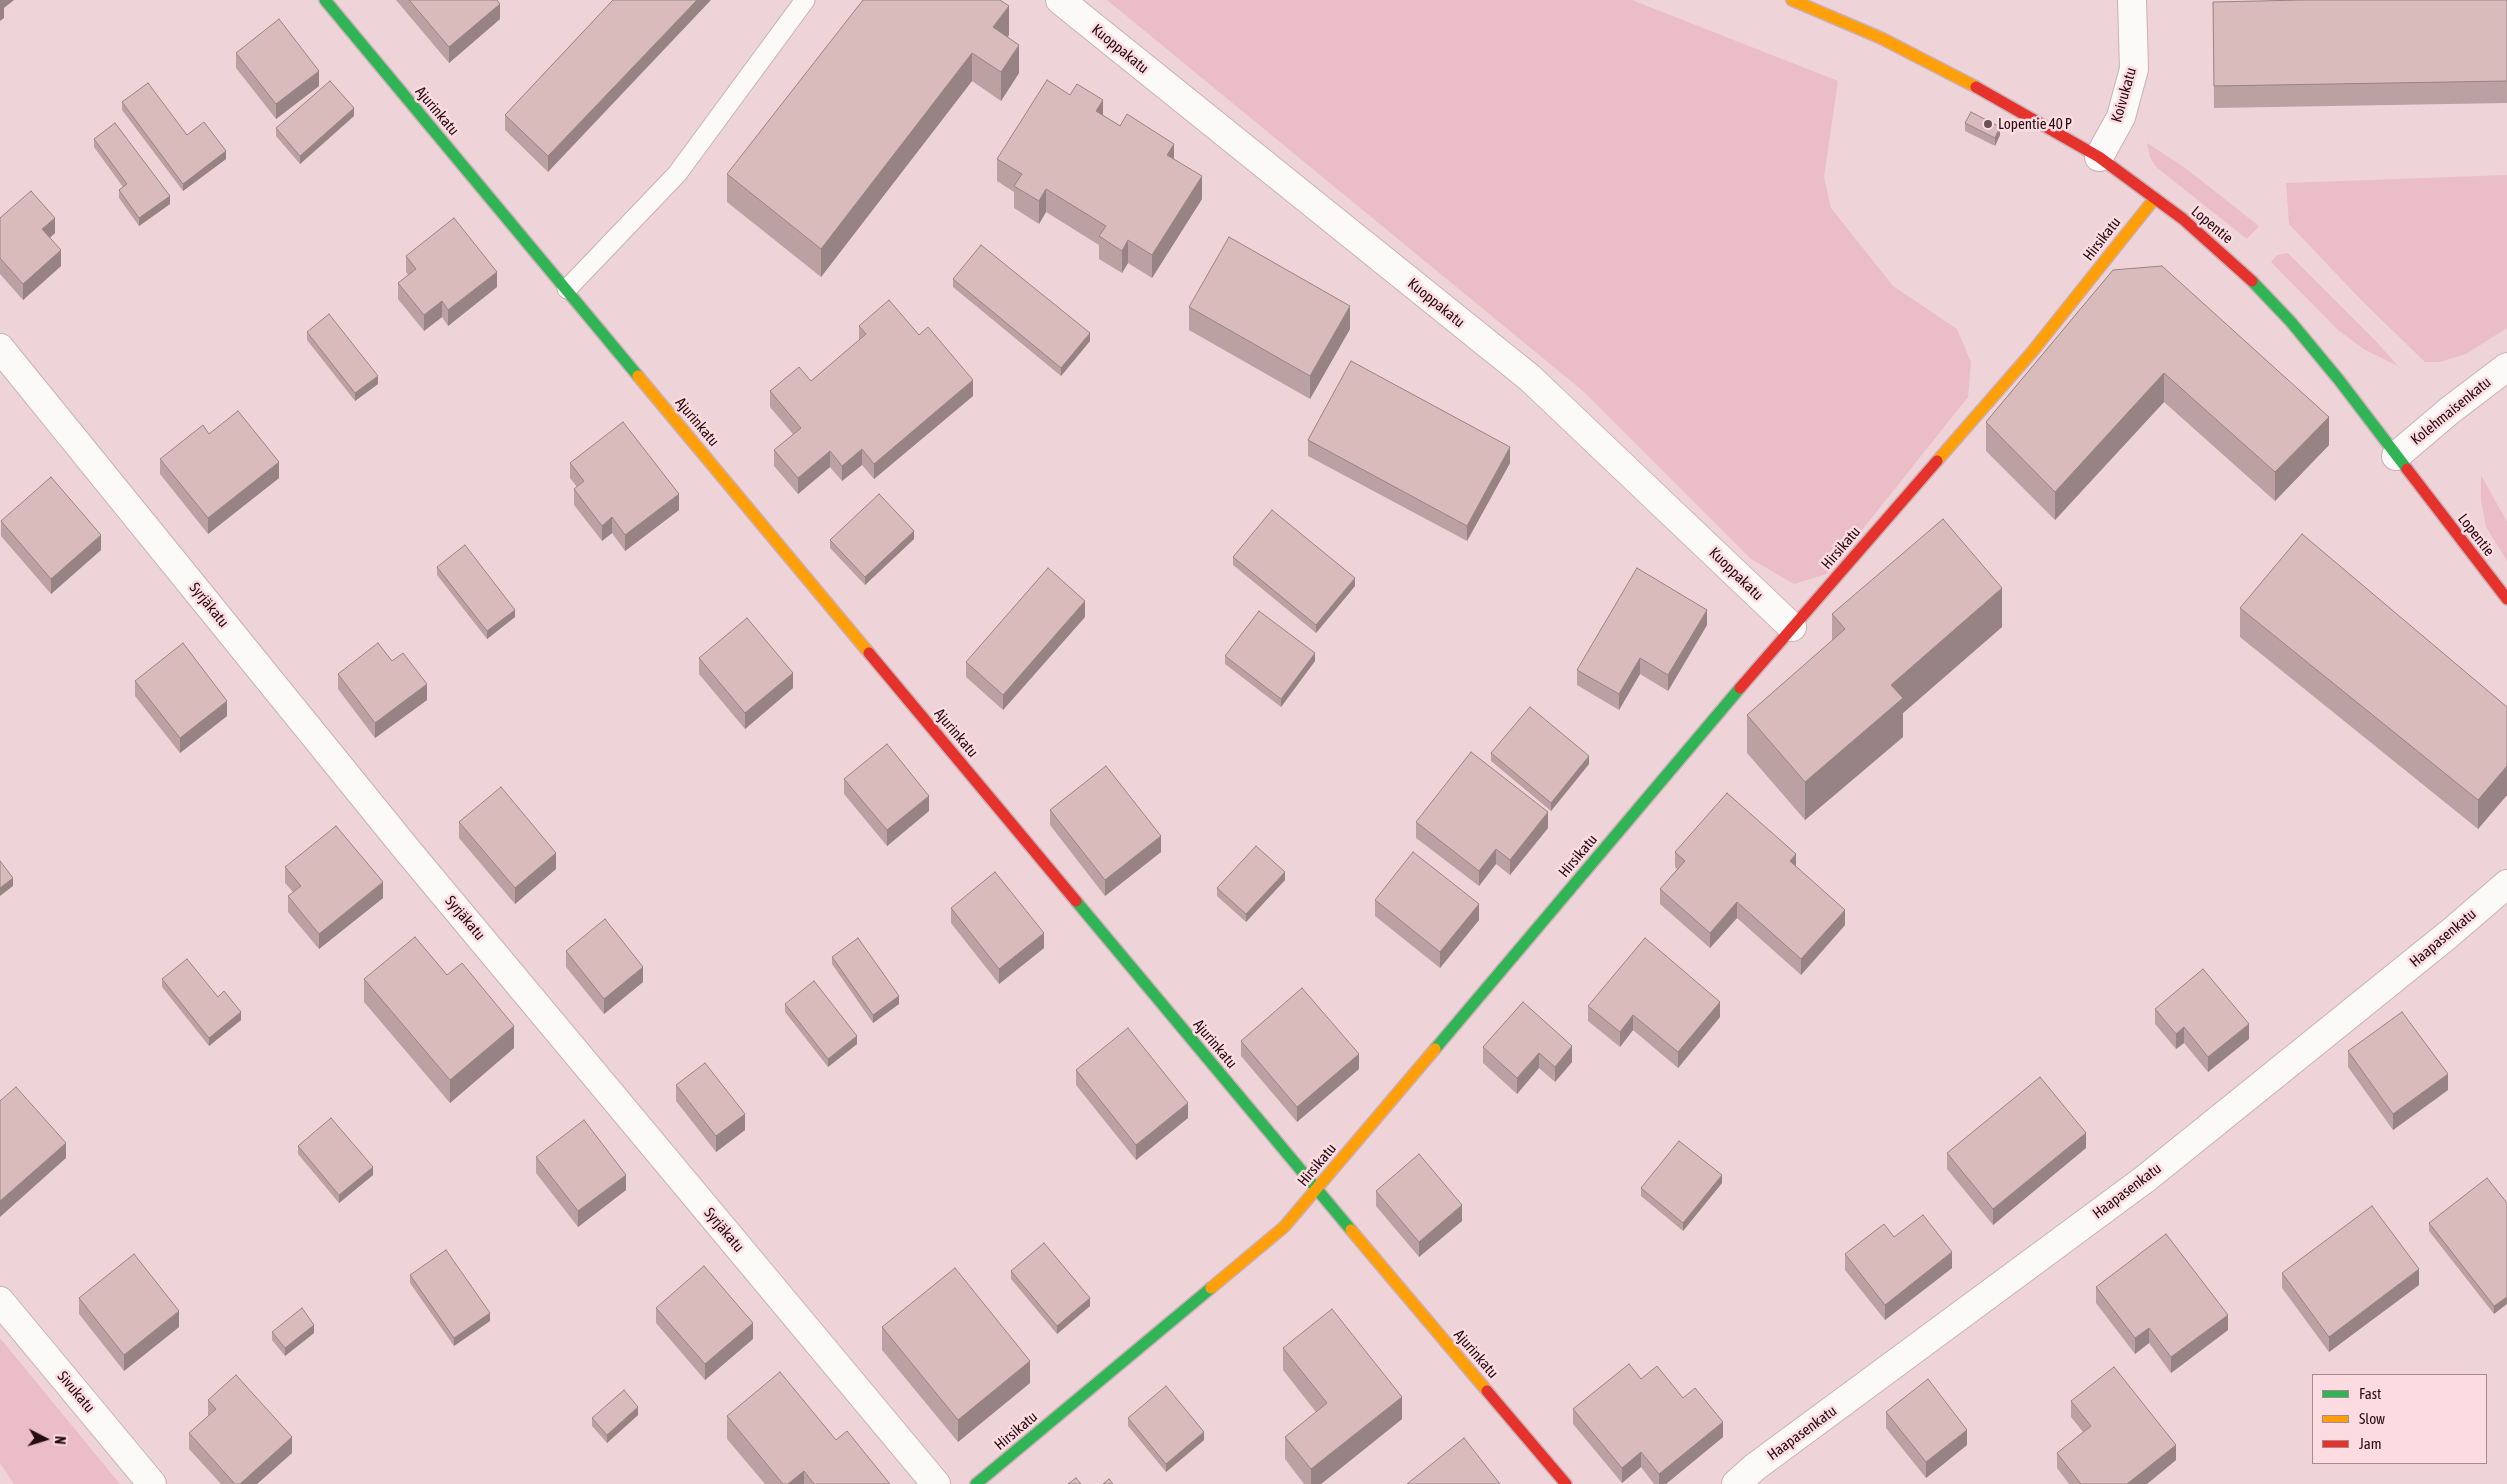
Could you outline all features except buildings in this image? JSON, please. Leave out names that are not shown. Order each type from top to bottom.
[{"type":"street","name":"Ajurinkatu","points":[[325,0],[1316,1189],[1566,1484]]},
{"type":"street","name":"Kuoppakatu","points":[[1060,0],[1530,378],[1792,627]]},
{"type":"street","name":"Lopentie","points":[[1792,0],[1881,38],[2006,102],[2099,157],[2183,219],[2242,270],[2291,322],[2339,380],[2507,600]]},
{"type":"street","name":"Koivukatu","points":[[2099,157],[2121,117],[2134,69],[2132,0]]},
{"type":"street","name":"Hirsikatu","points":[[976,1484],[1284,1226],[1792,627],[2032,352],[2155,198]]},
{"type":"street","name":"Syrjäkatu","points":[[0,348],[415,858],[936,1484]]},
{"type":"street","name":"Kolehmaisenkatu","points":[[2396,456],[2448,411],[2507,368]]},
{"type":"street","name":"Haapasenkatu","points":[[1736,1484],[1755,1467],[2145,1179],[2449,934],[2507,884]]},
{"type":"street","name":"Sivukatu","points":[[0,1300],[152,1484]]},
{"type":"lane","points":[[566,289],[677,174],[805,0]]},
{"type":"shaded area","points":[[1107,0],[1632,0],[1838,81],[1824,177],[1831,208],[1893,286],[1957,329],[1971,362],[1968,397],[1827,574],[1794,584],[1751,559],[1583,391]]},
{"type":"shaded area","points":[[2147,143],[2184,167],[2259,226],[2247,239],[2156,167],[2150,157]]},
{"type":"shaded area","points":[[2507,175],[2507,328],[2466,354],[2440,362],[2425,362],[2363,302],[2289,224],[2286,183]]},
{"type":"shaded area","points":[[2288,253],[2375,340],[2398,366],[2365,350],[2338,330],[2271,262],[2277,255]]},
{"type":"shaded area","points":[[2481,475],[2507,522],[2507,561],[2486,527],[2481,500]]},
{"type":"shaded area","points":[[0,1338],[120,1484],[14,1484],[0,1463]]},
{"type":"traffic: fast","points":[[325,0],[638,376]]},
{"type":"traffic: fast","points":[[2252,281],[2291,322],[2339,380],[2407,469]]},
{"type":"traffic: fast","points":[[1435,1049],[1740,688]]},
{"type":"traffic: fast","points":[[1076,901],[1351,1230]]},
{"type":"traffic: fast","points":[[976,1484],[1211,1288]]},
{"type":"traffic: slow","points":[[1792,0],[1881,38],[1976,87]]},
{"type":"traffic: slow","points":[[1937,461],[2032,352],[2155,198]]},
{"type":"traffic: slow","points":[[638,376],[869,653]]},
{"type":"traffic: slow","points":[[1211,1288],[1284,1227],[1435,1049]]},
{"type":"traffic: slow","points":[[1351,1230],[1487,1391]]},
{"type":"traffic: jam","points":[[1976,87],[2099,157],[2183,219],[2252,281]]},
{"type":"traffic: jam","points":[[1740,688],[1937,461]]},
{"type":"traffic: jam","points":[[2407,469],[2507,599]]},
{"type":"traffic: jam","points":[[869,653],[1076,901]]},
{"type":"traffic: jam","points":[[1487,1391],[1566,1484]]},
{"type":"place","name":"Lopentie 40 P","points":[[1988,124]]}]
